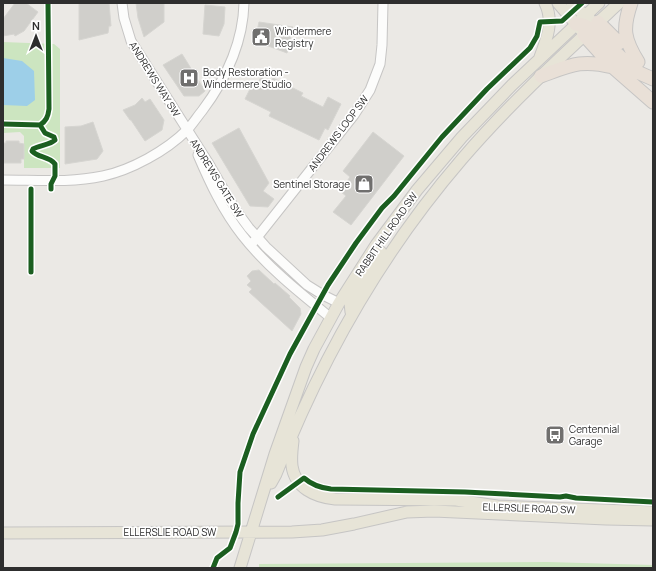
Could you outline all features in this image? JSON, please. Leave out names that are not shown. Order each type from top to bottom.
[{"type":"highway","points":[[631,3],[626,17],[625,29],[629,46],[638,62]]},
{"type":"highway","points":[[584,14],[583,25],[638,62],[653,78]]},
{"type":"highway","points":[[591,29],[613,66],[653,102]]},
{"type":"highway","points":[[591,29],[635,71],[653,78]]},
{"type":"highway","points":[[541,76],[570,65],[586,62],[613,66]]},
{"type":"main road","points":[[539,59],[545,44],[550,22],[545,3]]},
{"type":"main road","points":[[558,3],[584,14]]},
{"type":"main road","points":[[572,3],[584,14],[591,29]]},
{"type":"main road","name":"RABBIT HILL ROAD SW","points":[[240,568],[275,454],[306,367],[314,348],[339,303],[394,220],[417,190],[462,137],[584,14],[599,3]]},
{"type":"main road","name":"RABBIT HILL ROAD SW","points":[[258,506],[276,474],[293,431],[319,376],[352,314],[380,268],[412,222],[441,184],[494,124],[541,76],[618,3]]},
{"type":"main road","points":[[352,314],[350,303],[388,240],[394,220]]},
{"type":"main road","points":[[293,431],[291,458],[293,472],[298,483],[303,488],[322,497],[335,499],[456,500],[497,506]]},
{"type":"main road","name":"ELLERSLIE ROAD SW","points":[[407,512],[413,508],[430,504],[653,512]]},
{"type":"main road","name":"ELLERSLIE ROAD SW","points":[[3,533],[251,532],[322,530],[407,512],[434,511],[653,520]]},
{"type":"street","name":"ANDREWS WAY SW","points":[[122,3],[125,24],[131,41],[187,130]]},
{"type":"street","points":[[3,180],[83,179],[103,176],[121,170],[152,156],[187,130],[217,90],[232,62],[241,30],[244,3]]},
{"type":"street","name":"ANDREWS LOOP SW","points":[[251,245],[354,115],[370,90],[380,64],[383,3]]},
{"type":"street","name":"ANDREWS GATE SW","points":[[187,130],[235,209],[257,237],[285,266],[307,285],[339,303]]},
{"type":"street","name":"ANDREWS GATE SW","points":[[187,130],[210,184],[226,213],[242,236],[288,283],[331,318]]},
{"type":"green space","points":[[3,42],[54,44],[60,49],[60,168],[24,168],[24,136],[20,132],[3,133]]},
{"type":"green space","points":[[547,562],[653,565],[653,568],[259,568],[259,564]]},
{"type":"water","points":[[3,58],[22,61],[34,71],[35,100],[27,106],[3,105]]},
{"type":"building","points":[[15,3],[26,3],[38,12],[24,31],[15,36],[14,34],[3,36],[3,19]]},
{"type":"building","points":[[79,3],[109,3],[111,26],[109,26],[108,33],[79,40]]},
{"type":"building","points":[[136,3],[164,3],[164,22],[144,37],[138,18]]},
{"type":"building","points":[[205,5],[225,7],[224,24],[219,36],[203,34]]},
{"type":"building","points":[[259,22],[293,27],[287,53],[255,41]]},
{"type":"building","points":[[182,54],[205,91],[199,96],[184,96],[163,65]]},
{"type":"building","points":[[261,77],[271,82],[273,78],[303,93],[301,96],[323,107],[328,97],[341,104],[328,130],[325,128],[319,140],[269,116],[271,112],[245,99],[253,83],[257,85]]},
{"type":"building","points":[[142,98],[145,102],[150,99],[164,120],[162,130],[145,141],[123,110],[135,105]]},
{"type":"building","points":[[93,122],[103,151],[97,159],[65,164],[65,127],[81,126]]},
{"type":"building","points":[[239,128],[269,183],[263,191],[274,199],[268,207],[250,206],[212,143]]},
{"type":"building","name":"Sentinel Storage","points":[[373,132],[404,156],[351,225],[333,212],[346,196],[340,191],[350,177],[343,171]]},
{"type":"building","points":[[6,141],[19,141],[19,143],[24,144],[24,159],[21,159],[21,163],[4,163],[3,143],[6,143]]},
{"type":"building","points":[[259,270],[290,296],[289,297],[300,308],[301,314],[292,331],[249,292],[252,289],[247,285],[251,281],[247,276],[252,271]]},
{"type":"cycle path","points":[[3,124],[40,125],[47,117],[49,109],[48,3]]},
{"type":"cycle path","points":[[213,568],[217,558],[230,548],[236,532],[238,524],[240,472],[253,434],[290,354],[328,285],[382,208],[394,196],[442,137],[487,89],[530,48],[537,36],[540,22],[562,21],[582,3]]},
{"type":"cycle path","points":[[40,125],[45,133],[54,137],[55,140],[33,149],[32,151],[37,155],[53,161],[55,164],[55,176],[51,184],[51,189]]},
{"type":"cycle path","points":[[31,189],[31,272]]},
{"type":"cycle path","points":[[278,497],[304,478],[317,486],[331,489],[566,496],[576,498],[653,502]]},
{"type":"place","name":"Windermere Registry","points":[[261,37]]},
{"type":"place","name":"Body Restoration - Windermere Studio","points":[[189,78]]},
{"type":"place","name":"Sentinel Storage","points":[[364,184]]},
{"type":"place","name":"Centennial Garage","points":[[555,435]]}]
